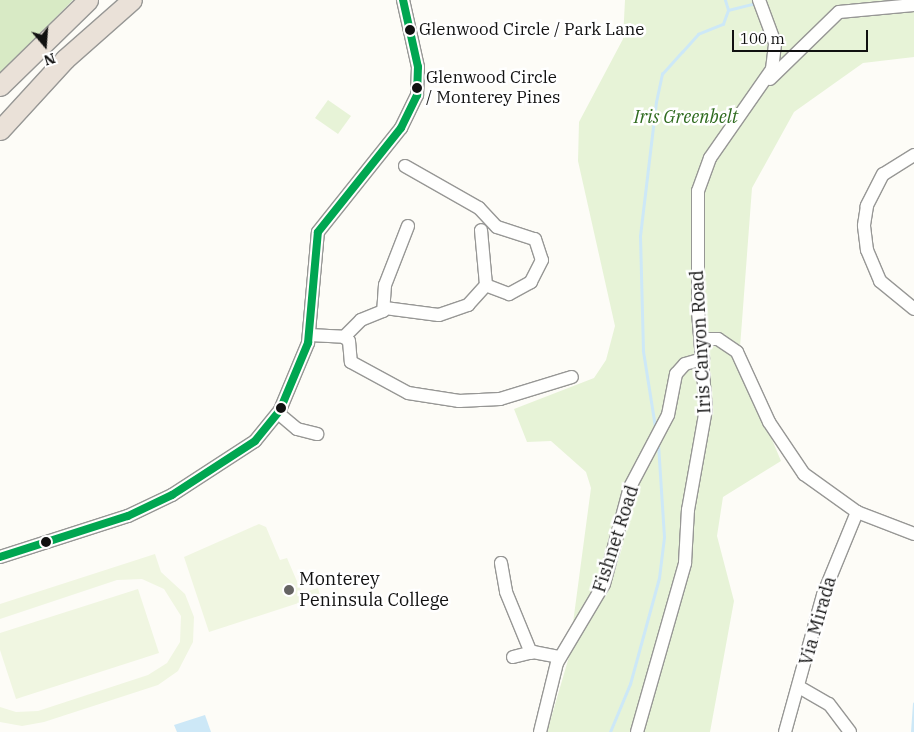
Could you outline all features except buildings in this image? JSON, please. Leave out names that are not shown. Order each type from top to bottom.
[{"type":"highway","points":[[0,86],[88,0]]},
{"type":"highway","points":[[0,130],[72,53],[132,0]]},
{"type":"street","points":[[0,557],[128,516],[163,500],[255,441],[278,413],[300,371],[309,335],[318,232],[401,128],[417,94],[418,67],[403,0]]},
{"type":"street","name":"Iris Canyon Road","points":[[638,732],[685,563],[688,510],[706,409],[700,338],[697,242],[700,183],[719,143],[768,80],[775,43],[759,0]]},
{"type":"street","points":[[768,80],[839,12],[914,5]]},
{"type":"street","points":[[914,155],[883,174],[867,206],[864,226],[866,250],[880,281],[914,309]]},
{"type":"street","points":[[406,166],[479,208],[497,227]]},
{"type":"street","points":[[344,337],[361,320],[385,308],[448,314],[468,305],[486,285],[481,230],[477,226],[479,208]]},
{"type":"street","points":[[385,308],[385,285],[408,226]]},
{"type":"street","points":[[481,230],[497,227],[535,239],[542,260],[540,272],[520,292],[509,294],[486,285]]},
{"type":"street","points":[[309,335],[344,337],[349,341],[351,362],[417,395],[494,400],[572,377]]},
{"type":"street","points":[[700,338],[718,339],[737,352],[785,449],[818,486],[857,512],[914,534]]},
{"type":"street","name":"Fishnet Road","points":[[540,732],[559,657],[604,584],[630,487],[668,415],[676,374],[685,364],[703,359]]},
{"type":"street","points":[[278,413],[298,429],[317,434]]},
{"type":"street","name":"Via Mirada","points":[[785,732],[823,595],[857,512]]},
{"type":"street","points":[[501,563],[506,592],[531,652]]},
{"type":"street","points":[[513,657],[531,652],[559,657]]},
{"type":"street","points":[[799,687],[829,704],[850,732]]},
{"type":"green space","points":[[0,0],[73,0],[0,74]]},
{"type":"green space","name":"Iris Greenbelt","points":[[625,0],[914,0],[914,57],[863,63],[794,112],[752,188],[739,361],[781,461],[723,497],[717,536],[734,601],[710,732],[547,732],[575,636],[573,623],[591,488],[586,472],[551,441],[527,442],[514,409],[594,378],[606,360],[615,326],[578,161],[579,122],[623,39]]},
{"type":"green space","points":[[328,100],[351,116],[338,134],[315,118]]},
{"type":"green space","points":[[259,524],[266,527],[280,560],[287,558],[302,593],[318,588],[320,596],[209,632],[184,557]]},
{"type":"green space","points":[[155,554],[161,572],[185,594],[194,617],[193,642],[178,671],[158,685],[44,722],[22,726],[0,722],[0,707],[16,712],[38,711],[148,675],[167,663],[180,642],[181,616],[164,589],[142,579],[117,580],[0,619],[0,604]]},
{"type":"green space","points":[[138,589],[159,653],[16,699],[0,650],[0,633]]},
{"type":"water","points":[[205,715],[211,732],[177,732],[174,725]]},
{"type":"waterway","points":[[655,427],[643,351],[640,236],[656,102],[662,74],[698,34],[723,24],[728,10],[725,0]]},
{"type":"waterway","points":[[728,10],[756,3]]},
{"type":"waterway","points":[[610,732],[630,684],[659,578],[664,537],[658,445]]},
{"type":"waterway","points":[[912,732],[914,704]]},
{"type":"transit line","points":[[0,557],[128,516],[172,495],[255,441],[280,410],[308,343],[318,232],[401,128],[417,95],[418,67],[403,0]]},
{"type":"place","name":"Glenwood Circle / Park Lane","points":[[410,30]]},
{"type":"place","name":"Glenwood Circle / Monterey Pines","points":[[417,88]]},
{"type":"place","name":"Monterey Peninsula College","points":[[289,590]]}]
